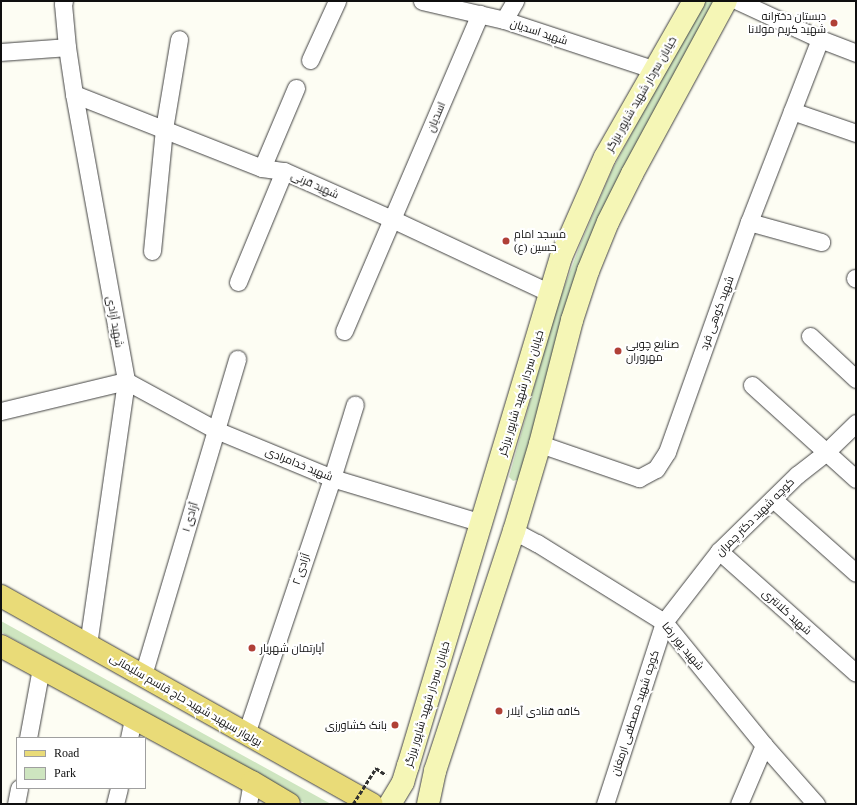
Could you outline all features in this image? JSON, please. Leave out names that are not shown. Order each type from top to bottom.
[{"type":"main road","name":"خیابان سردار شهید شاپور برزگر","points":[[390,804],[403,782],[562,257],[599,170],[694,1]]},
{"type":"main road","points":[[428,804],[435,771],[514,530],[540,444],[572,320],[608,222],[726,1]]},
{"type":"main road","points":[[482,523],[514,530]]},
{"type":"main road","name":"بولوار سپهبد شهید حاج قاسم سلیمانی","points":[[1,596],[372,804]]},
{"type":"main road","points":[[1,646],[40,668],[131,729],[252,782],[289,804]]},
{"type":"main road","points":[[408,766],[410,773],[416,777],[422,778],[435,771]]},
{"type":"street","name":"شهید آزادی","points":[[64,1],[67,47],[74,94],[126,381],[88,645]]},
{"type":"street","points":[[310,60],[337,1]]},
{"type":"street","name":"شهید اسدیان","points":[[422,1],[504,20],[654,70]]},
{"type":"street","points":[[504,20],[515,1]]},
{"type":"street","points":[[738,1],[756,4],[820,39],[856,53]]},
{"type":"street","name":"اسدیان","points":[[344,331],[480,14]]},
{"type":"street","points":[[152,251],[164,129],[179,39]]},
{"type":"street","name":"شهید کوهی فرد","points":[[540,444],[639,478],[656,469],[667,452],[749,222],[820,39]]},
{"type":"street","points":[[1,52],[67,47]]},
{"type":"street","points":[[262,168],[296,88]]},
{"type":"street","name":"شهید قرنی","points":[[74,94],[262,168],[284,171],[392,219],[550,294]]},
{"type":"street","points":[[792,111],[856,133]]},
{"type":"street","points":[[238,282],[284,171]]},
{"type":"street","points":[[749,222],[821,242]]},
{"type":"street","points":[[810,336],[856,379]]},
{"type":"street","name":"آزادی ۱","points":[[143,676],[237,358]]},
{"type":"street","points":[[1,411],[126,381]]},
{"type":"street","name":"شهید خدامرادی","points":[[126,381],[216,430],[332,478],[482,523]]},
{"type":"street","points":[[752,385],[856,479]]},
{"type":"street","name":"آزادی ۲","points":[[246,734],[332,478],[354,404]]},
{"type":"street","name":"کوچه شهید دکتر چمران","points":[[664,622],[719,551],[797,475],[825,452],[856,422]]},
{"type":"street","points":[[772,500],[856,573]]},
{"type":"street","name":"شهید پور رضا","points":[[514,530],[664,622],[764,745],[816,804]]},
{"type":"street","name":"شهید کلانتری","points":[[719,551],[856,673]]},
{"type":"street","name":"کوچه شهید مصطفی ارمغان","points":[[605,804],[664,622]]},
{"type":"street","points":[[28,737],[40,668]]},
{"type":"street","points":[[739,804],[764,745]]},
{"type":"street","points":[[248,804],[252,782]]},
{"type":"street","points":[[16,804],[19,789]]},
{"type":"street","points":[[115,804],[118,789]]},
{"type":"path","points":[[353,804],[376,768]]},
{"type":"green space","points":[[703,1],[717,1],[660,105],[520,479],[513,481],[509,477],[555,312],[580,245],[612,170]]},
{"type":"green space","points":[[1,621],[331,804],[306,804],[1,632]]},
{"type":"place","name":"دبستان دخترانه شهید کریم مولانا","points":[[834,23]]},
{"type":"place","name":"مسجد امام حسین (ع)","points":[[506,241]]},
{"type":"place","name":"صنایع چوبی مهروران","points":[[618,351]]},
{"type":"place","name":"آپارتمان شهریار","points":[[252,648]]},
{"type":"place","name":"کافه قنادی آیلار","points":[[499,711]]},
{"type":"place","name":"بانک کشاورزی","points":[[395,725]]}]
